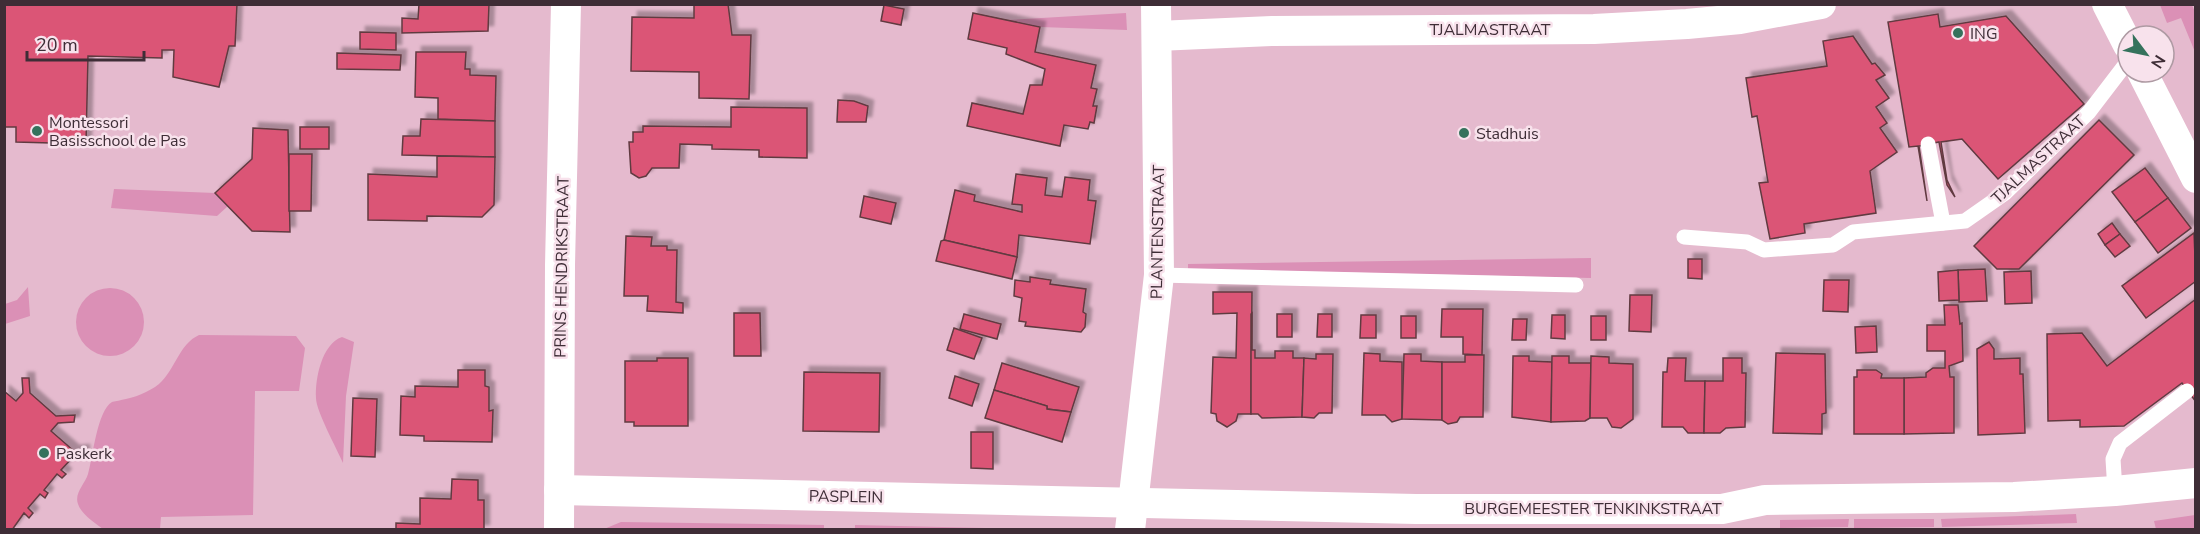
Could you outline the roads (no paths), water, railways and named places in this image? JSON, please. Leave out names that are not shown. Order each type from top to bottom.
[{"type":"street","name":"PRINS HENDRIKSTRAAT","points":[[559,530],[560,265],[566,4]]},
{"type":"street","name":"PLANTENSTRAAT","points":[[1131,516],[1159,275],[1156,4]]},
{"type":"street","name":"TJALMASTRAAT","points":[[1157,36],[1272,31],[1594,28],[1687,24],[1740,19],[1821,4]]},
{"type":"street","points":[[2107,4],[2117,24]]},
{"type":"street","points":[[2148,84],[2196,178]]},
{"type":"street","name":"BURGEMEESTER TENKINKSTRAAT","points":[[1131,516],[1416,509],[1722,509],[1765,500],[2014,497],[2196,483]]},
{"type":"street","name":"PASPLEIN","points":[[560,490],[1131,516]]},
{"type":"lane","name":"TJALMASTRAAT","points":[[1683,237],[1747,242],[1764,250],[1833,245],[1853,232],[1965,221],[2005,193],[2089,112],[2116,77]]},
{"type":"lane","points":[[1928,144],[1942,223]]},
{"type":"lane","points":[[1159,275],[1576,285]]},
{"type":"lane","points":[[2115,491],[2113,459],[2120,443],[2187,391]]},
{"type":"place","name":"ING","points":[[1958,33]]},
{"type":"place","name":"Montessori Basisschool de Pas","points":[[37,131]]},
{"type":"place","name":"Stadhuis","points":[[1464,133]]},
{"type":"place","name":"Paskerk","points":[[44,453]]}]
